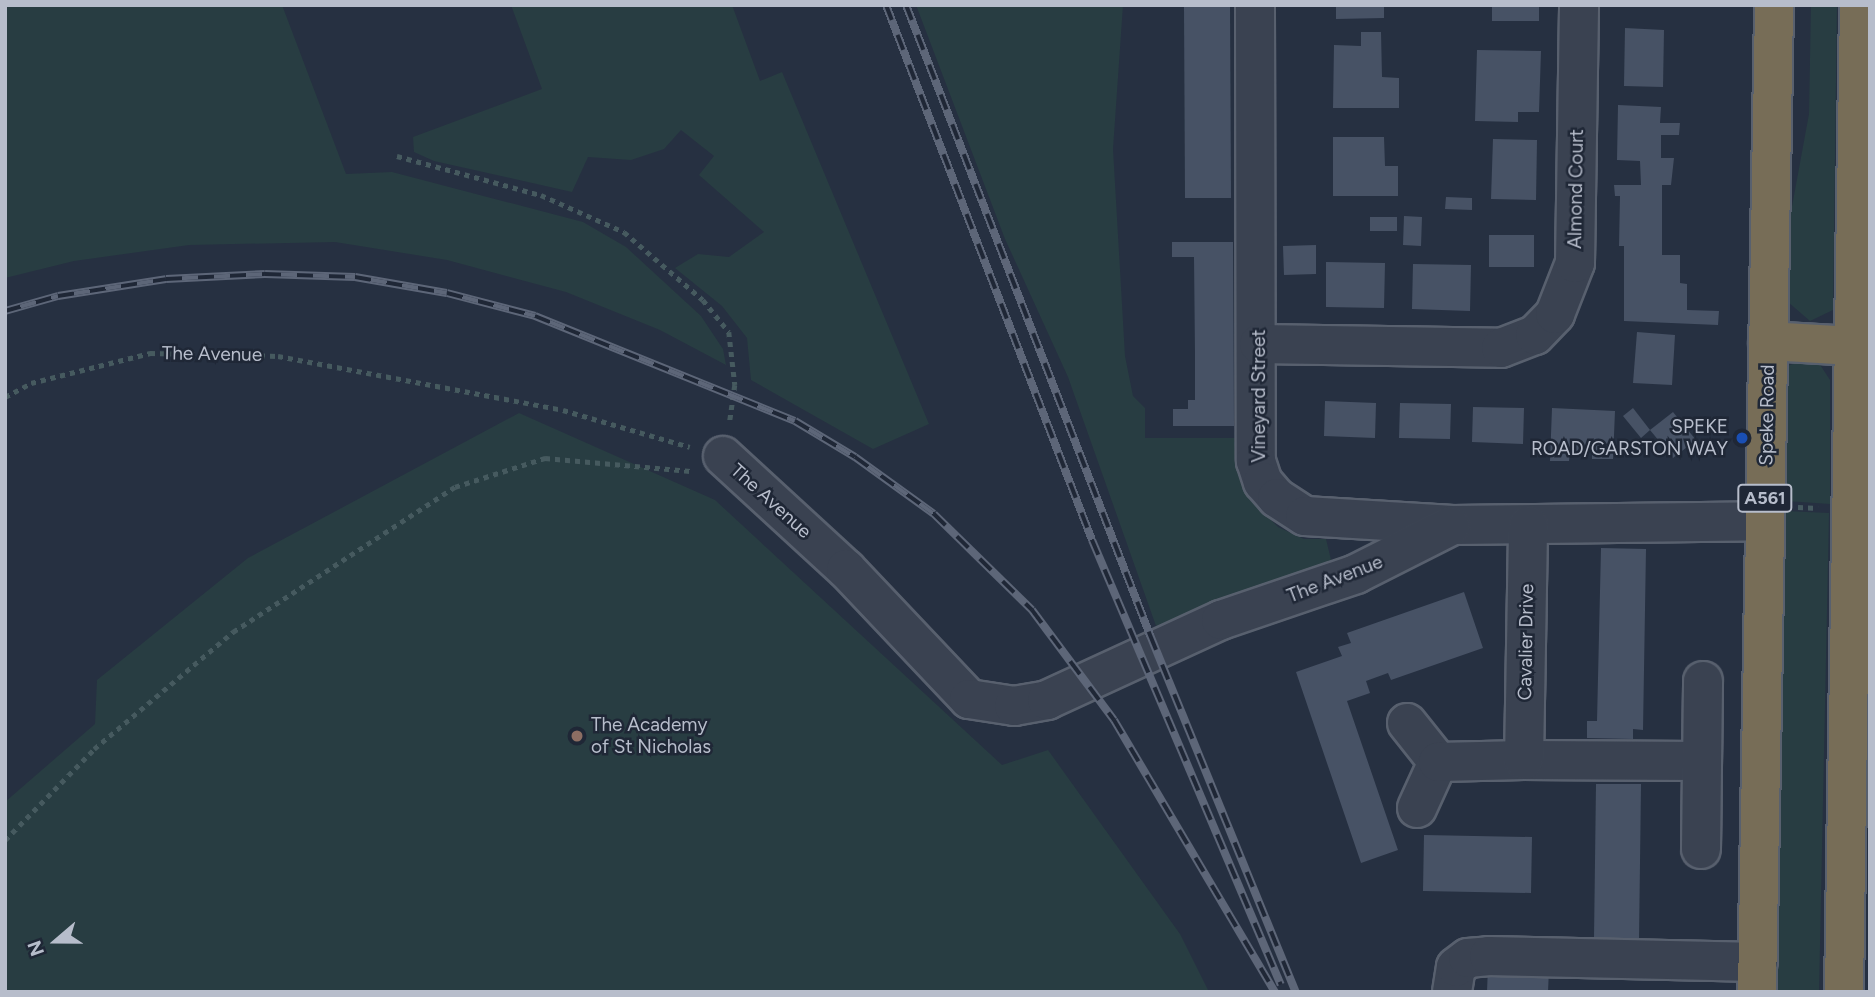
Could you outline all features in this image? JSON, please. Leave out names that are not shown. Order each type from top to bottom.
[{"type":"highway","name":"Speke Road","points":[[1757,977],[1775,514],[1768,341],[1774,5]]},
{"type":"highway","points":[[1844,992],[1851,346],[1859,5]]},
{"type":"highway","points":[[1768,341],[1851,346]]},
{"type":"street","name":"Vineyard Street","points":[[1255,5],[1259,344],[1256,461],[1263,482],[1278,498],[1306,516],[1453,525],[1528,525],[1775,514]]},
{"type":"street","name":"Almond Court","points":[[1259,344],[1501,348],[1535,335],[1555,314],[1575,262],[1579,5]]},
{"type":"street","name":"The Avenue","points":[[734,466],[846,569],[969,699],[1014,706],[1047,700],[1221,620],[1356,574],[1453,525]]},
{"type":"street","name":"Cavalier Drive","points":[[1524,760],[1528,525]]},
{"type":"street","points":[[1701,849],[1699,761],[1703,681]]},
{"type":"street","points":[[1407,723],[1437,762]]},
{"type":"street","points":[[1437,762],[1699,761]]},
{"type":"street","points":[[1417,807],[1437,762]]},
{"type":"street","points":[[1452,992],[1456,967],[1468,958],[1664,975],[1757,977]]},
{"type":"path","points":[[5,840],[94,749],[233,632],[454,487],[545,457],[734,466],[734,365],[729,332],[703,300],[624,232],[541,195],[397,156]]},
{"type":"path","name":"The Avenue","points":[[5,397],[31,383],[150,353],[278,356],[562,410],[734,466]]},
{"type":"path","points":[[1775,514],[1829,509]]},
{"type":"green space","points":[[5,5],[282,5],[346,174],[392,172],[583,222],[626,247],[701,316],[723,349],[726,365],[660,330],[566,292],[447,260],[335,242],[189,245],[74,261],[5,278]]},
{"type":"green space","points":[[511,5],[732,5],[760,81],[782,72],[929,424],[873,449],[751,380],[747,338],[722,306],[675,268],[698,254],[729,257],[764,232],[699,175],[714,156],[681,130],[664,149],[631,160],[588,157],[572,192],[434,161],[414,152],[413,137],[542,89]]},
{"type":"green space","points":[[916,5],[1123,5],[1113,149],[1125,356],[1133,396],[1145,408],[1145,438],[1235,438],[1250,499],[1278,527],[1304,539],[1326,539],[1332,564],[1156,626],[1068,377],[1005,239]]},
{"type":"green space","points":[[1811,5],[1837,5],[1833,310],[1810,321],[1788,302],[1791,212],[1809,114]]},
{"type":"green space","points":[[1815,357],[1830,380],[1830,504],[1786,501],[1787,366]]},
{"type":"green space","name":"The Academy of St Nicholas","points":[[519,413],[715,500],[1002,765],[1048,750],[1180,934],[1209,992],[5,992],[5,802],[95,724],[97,680],[248,558]]},
{"type":"green space","points":[[1785,511],[1829,513],[1819,992],[1777,992]]},
{"type":"building","points":[[1184,5],[1230,5],[1231,198],[1185,198]]},
{"type":"building","points":[[1336,5],[1384,5],[1384,18],[1336,19]]},
{"type":"building","points":[[1492,5],[1539,5],[1539,21],[1492,21]]},
{"type":"building","points":[[1625,28],[1664,30],[1663,87],[1624,86]]},
{"type":"building","points":[[1361,32],[1381,32],[1382,77],[1399,78],[1399,108],[1333,108],[1334,45],[1361,46]]},
{"type":"building","points":[[1477,50],[1541,51],[1539,112],[1518,112],[1518,122],[1475,121]]},
{"type":"building","points":[[1618,105],[1661,107],[1660,123],[1680,123],[1679,135],[1661,135],[1661,158],[1674,158],[1671,185],[1662,185],[1662,255],[1680,255],[1680,283],[1687,284],[1687,310],[1719,311],[1718,325],[1624,321],[1624,246],[1619,246],[1620,196],[1615,196],[1614,185],[1641,185],[1640,161],[1617,160]]},
{"type":"building","points":[[1333,137],[1384,137],[1385,166],[1398,166],[1398,196],[1333,196]]},
{"type":"building","points":[[1493,139],[1537,140],[1536,200],[1491,199]]},
{"type":"building","points":[[1446,197],[1472,198],[1472,210],[1445,209]]},
{"type":"building","points":[[1404,216],[1422,217],[1421,246],[1403,245]]},
{"type":"building","points":[[1370,217],[1397,217],[1397,231],[1370,231]]},
{"type":"building","points":[[1489,235],[1534,235],[1534,267],[1489,267]]},
{"type":"building","points":[[1172,242],[1233,242],[1234,426],[1173,426],[1173,409],[1188,409],[1188,400],[1195,400],[1195,355],[1194,257],[1172,257]]},
{"type":"building","points":[[1316,245],[1316,274],[1284,275],[1283,246]]},
{"type":"building","points":[[1326,262],[1385,263],[1384,308],[1326,307]]},
{"type":"building","points":[[1413,264],[1471,265],[1470,311],[1412,309]]},
{"type":"building","points":[[1637,332],[1675,335],[1672,385],[1633,383]]},
{"type":"building","points":[[1325,401],[1376,403],[1375,438],[1324,436]]},
{"type":"building","points":[[1400,403],[1451,404],[1450,439],[1399,438]]},
{"type":"building","points":[[1473,407],[1524,408],[1523,444],[1472,442]]},
{"type":"building","points":[[1552,408],[1615,411],[1613,459],[1592,459],[1592,451],[1570,451],[1569,461],[1550,461]]},
{"type":"building","points":[[1633,408],[1650,430],[1641,438],[1623,416]]},
{"type":"building","points":[[1673,412],[1696,440],[1673,458],[1650,430]]},
{"type":"building","points":[[1601,548],[1646,549],[1643,730],[1633,729],[1633,739],[1587,738],[1587,721],[1597,721]]},
{"type":"building","points":[[1464,592],[1483,648],[1391,680],[1388,673],[1366,681],[1370,693],[1347,701],[1398,850],[1361,863],[1296,672],[1342,656],[1338,647],[1351,643],[1347,633]]},
{"type":"building","points":[[1596,784],[1641,784],[1639,940],[1594,939]]},
{"type":"building","points":[[1424,835],[1532,837],[1531,893],[1423,891]]},
{"type":"building","points":[[1488,966],[1549,969],[1548,992],[1487,992]]},
{"type":"railway","points":[[886,5],[1092,540],[1281,985]]},
{"type":"railway","points":[[906,5],[1150,635],[1296,992]]},
{"type":"railway","points":[[5,311],[58,296],[166,279],[265,274],[355,277],[447,293],[535,316],[795,421],[855,457],[934,514],[1032,610],[1114,720],[1275,992]]},
{"type":"place","name":"SPEKE ROAD/GARSTON WAY","points":[[1742,438]]},
{"type":"place","name":"The Academy of St Nicholas","points":[[577,736]]}]
